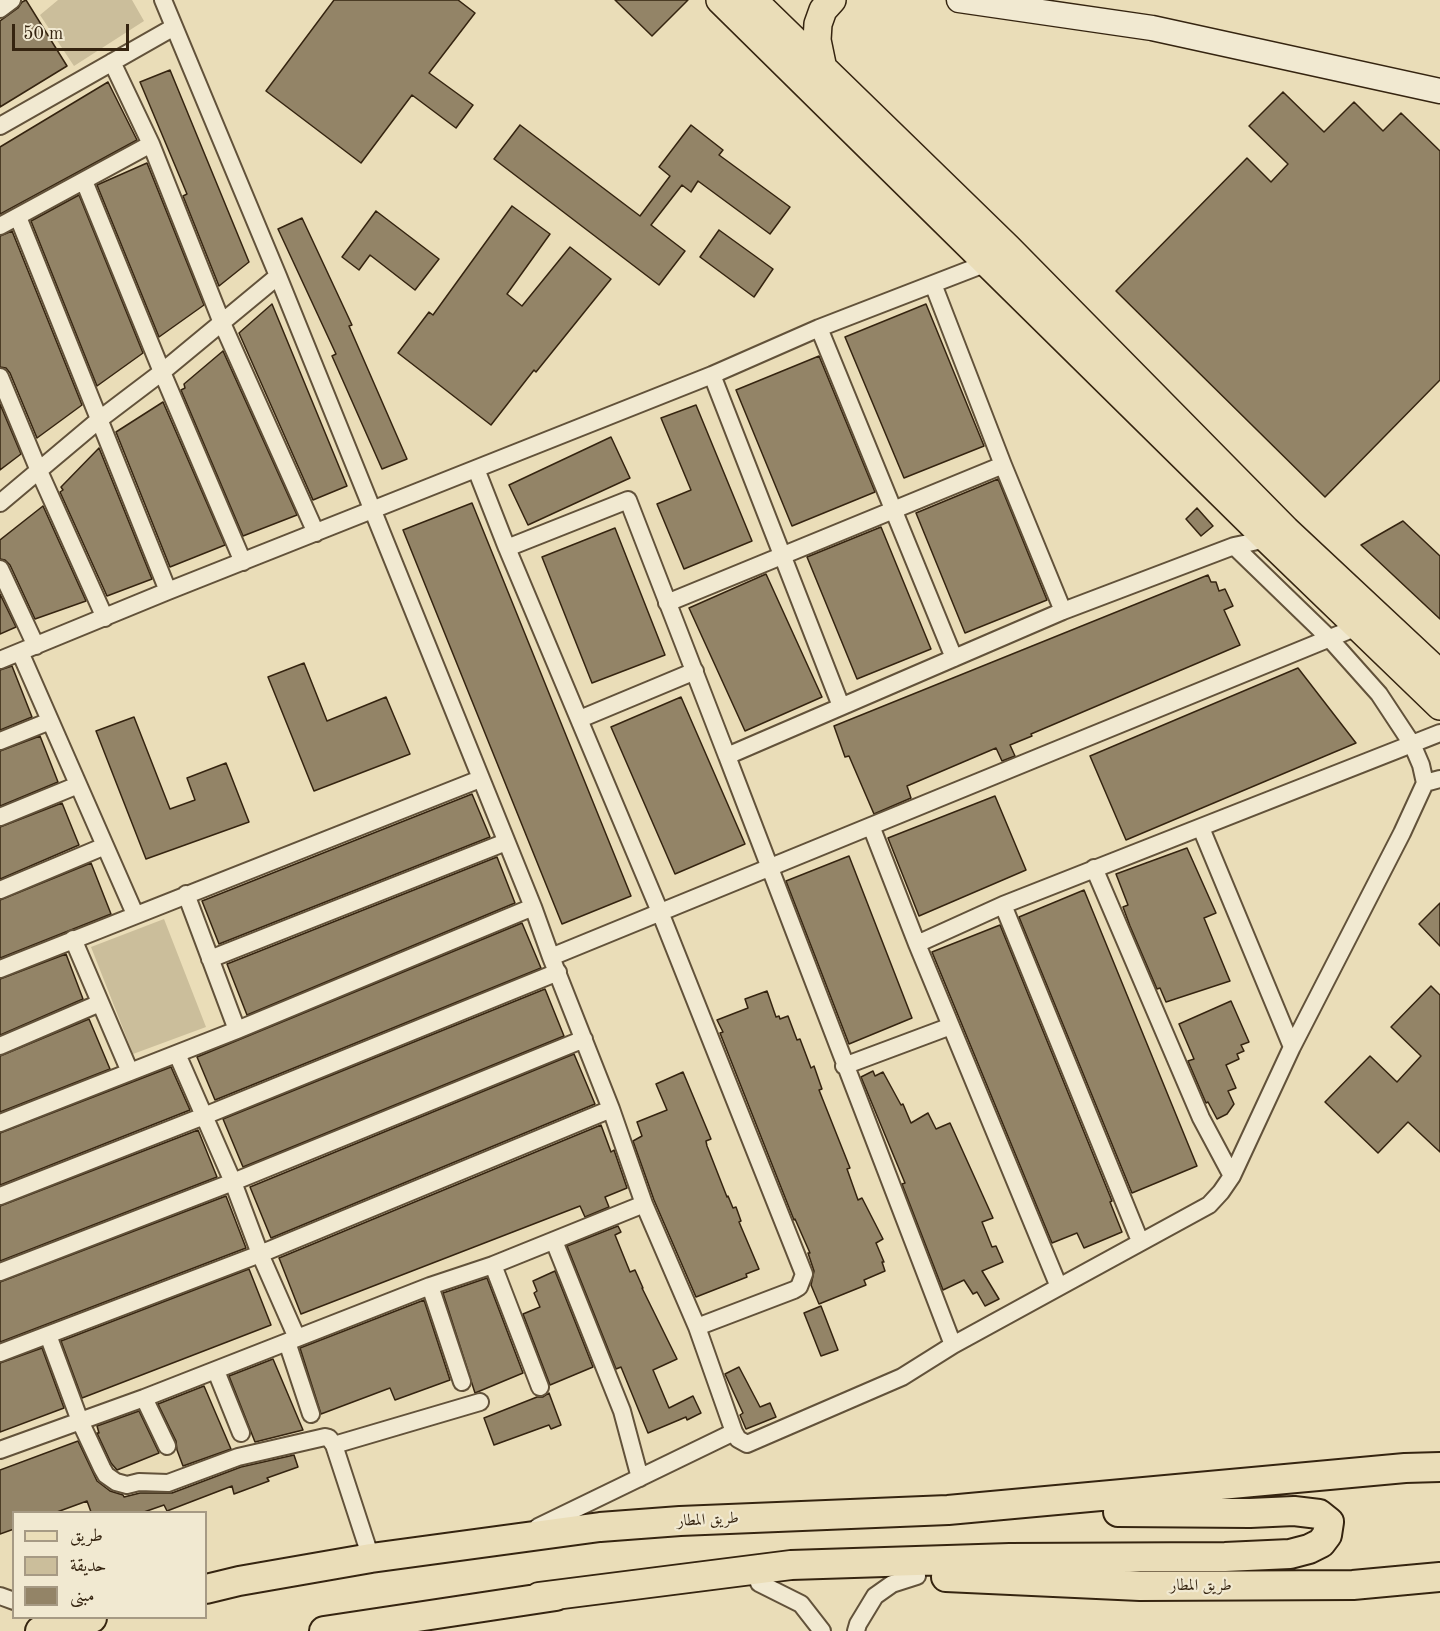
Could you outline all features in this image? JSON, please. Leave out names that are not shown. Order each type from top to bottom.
[{"type":"highway","name":"طريق المطار","points":[[207,1589],[371,1558],[600,1527],[680,1521],[948,1510],[1406,1468],[1440,1467]]},
{"type":"highway","points":[[539,1597],[791,1565],[1010,1558],[1225,1557],[1290,1554],[1321,1543],[1327,1535],[1329,1522],[1319,1514],[1294,1511],[1239,1513],[948,1510]]},
{"type":"highway","name":"طريق المطار","points":[[324,1631],[539,1597],[806,1579],[917,1576],[1140,1586],[1254,1586],[1353,1585],[1440,1577]]},
{"type":"highway","points":[[40,1631],[85,1619]]},
{"type":"main road","points":[[720,0],[987,262],[1277,535],[1440,674]]},
{"type":"main road","points":[[753,0],[1008,248],[1277,535],[1357,627],[1440,706]]},
{"type":"main road","points":[[823,69],[817,40],[818,24],[823,10],[832,0]]},
{"type":"main road","points":[[959,0],[1152,28],[1440,92]]},
{"type":"street","points":[[0,9],[12,0]]},
{"type":"street","points":[[163,0],[278,276],[533,907],[611,1109],[644,1204],[697,1327],[734,1432],[738,1439],[747,1444],[902,1377],[952,1345],[1209,1205],[1232,1176],[1293,1047],[1402,832],[1432,781],[1421,765],[1412,744],[1379,694],[1329,638],[1234,546]]},
{"type":"street","points":[[0,126],[174,27]]},
{"type":"street","points":[[112,62],[151,144],[222,323],[316,533]]},
{"type":"street","points":[[0,226],[151,144]]},
{"type":"street","points":[[84,181],[243,562]]},
{"type":"street","points":[[18,217],[168,591]]},
{"type":"street","points":[[0,660],[712,375],[819,328],[987,262]]},
{"type":"street","points":[[0,503],[100,419],[162,372],[278,276]]},
{"type":"street","points":[[933,284],[1003,465],[1063,610]]},
{"type":"street","points":[[819,328],[954,658]]},
{"type":"street","points":[[712,375],[841,706]]},
{"type":"street","points":[[0,377],[105,618]]},
{"type":"street","points":[[667,603],[1003,465]]},
{"type":"street","points":[[476,469],[660,912],[804,1274],[800,1287],[794,1290],[697,1327]]},
{"type":"street","points":[[507,548],[628,500],[952,1345]]},
{"type":"street","points":[[727,756],[1063,610],[1234,546],[1277,535]]},
{"type":"street","points":[[0,568],[36,646]]},
{"type":"street","points":[[0,1196],[204,1116],[554,964],[660,912],[1357,627]]},
{"type":"street","points":[[20,652],[135,914]]},
{"type":"street","points":[[580,719],[695,671]]},
{"type":"street","points":[[0,741],[50,721]]},
{"type":"street","points":[[917,944],[1003,905],[1094,868],[1440,733]]},
{"type":"street","points":[[0,969],[480,779]]},
{"type":"street","points":[[0,817],[78,785]]},
{"type":"street","points":[[872,826],[917,944],[1059,1287]]},
{"type":"street","points":[[1201,828],[1293,1047]]},
{"type":"street","points":[[210,959],[506,842]]},
{"type":"street","points":[[0,890],[105,846]]},
{"type":"street","points":[[1094,868],[1201,1118],[1232,1176]]},
{"type":"street","points":[[186,894],[237,1030]]},
{"type":"street","points":[[1003,905],[1140,1241]]},
{"type":"street","points":[[0,1124],[237,1030],[533,907]]},
{"type":"street","points":[[73,939],[130,1072]]},
{"type":"street","points":[[0,1046],[100,1003]]},
{"type":"street","points":[[844,1066],[951,1026]]},
{"type":"street","points":[[0,1272],[233,1182],[584,1039]]},
{"type":"street","points":[[177,1054],[233,1182],[260,1254],[292,1340],[311,1414]]},
{"type":"street","points":[[0,1353],[260,1254],[611,1109]]},
{"type":"street","points":[[0,1450],[216,1371],[430,1286],[493,1265],[644,1204]]},
{"type":"street","points":[[554,1241],[622,1411],[640,1478]]},
{"type":"street","points":[[493,1265],[540,1387]]},
{"type":"street","points":[[430,1286],[462,1382]]},
{"type":"street","points":[[48,1335],[80,1421],[106,1475],[116,1482],[127,1485],[139,1482],[168,1483],[238,1457],[329,1438],[334,1445],[371,1558]]},
{"type":"street","points":[[216,1371],[241,1433]]},
{"type":"street","points":[[144,1398],[167,1446]]},
{"type":"street","points":[[334,1445],[480,1402]]},
{"type":"street","points":[[516,1539],[734,1432]]},
{"type":"street","points":[[856,1631],[867,1606],[875,1596],[892,1584],[917,1576]]},
{"type":"street","points":[[759,1583],[801,1604],[822,1631]]},
{"type":"green space","points":[[58,0],[132,0],[144,21],[74,66],[40,15]]},
{"type":"green space","points":[[164,919],[206,1027],[133,1054],[91,947]]},
{"type":"building","points":[[26,0],[67,66],[0,107],[0,21]]},
{"type":"building","points":[[334,0],[458,0],[475,13],[429,73],[473,105],[456,128],[412,95],[361,163],[266,91]]},
{"type":"building","points":[[615,0],[688,0],[652,36]]},
{"type":"building","points":[[170,70],[249,262],[219,286],[183,196],[187,194],[140,82]]},
{"type":"building","points":[[108,82],[137,140],[0,214],[0,147]]},
{"type":"building","points":[[1283,92],[1324,132],[1354,102],[1383,131],[1401,113],[1440,151],[1440,380],[1325,497],[1116,291],[1247,158],[1271,182],[1288,164],[1249,126]]},
{"type":"building","points":[[520,125],[640,216],[670,176],[659,167],[691,125],[723,150],[719,155],[790,207],[770,234],[698,181],[691,192],[682,185],[651,225],[685,251],[659,285],[494,159]]},
{"type":"building","points":[[147,163],[204,305],[159,337],[97,185]]},
{"type":"building","points":[[79,195],[143,353],[97,386],[31,221]]},
{"type":"building","points":[[512,206],[550,234],[507,294],[522,306],[570,247],[611,279],[491,425],[398,353],[429,312],[433,315]]},
{"type":"building","points":[[376,211],[439,259],[415,290],[370,255],[359,270],[342,257]]},
{"type":"building","points":[[302,218],[352,325],[349,326],[407,459],[382,469],[332,356],[336,354],[278,229]]},
{"type":"building","points":[[719,230],[773,269],[754,297],[700,257]]},
{"type":"building","points":[[12,231],[82,405],[37,438],[10,373],[6,368],[0,367],[0,236]]},
{"type":"building","points":[[272,304],[347,486],[313,500],[239,333]]},
{"type":"building","points":[[926,304],[984,446],[904,478],[845,337]]},
{"type":"building","points":[[223,351],[297,515],[243,536],[181,390],[185,388],[184,384]]},
{"type":"building","points":[[819,356],[875,492],[792,526],[736,390]]},
{"type":"building","points":[[163,402],[225,545],[170,567],[116,432]]},
{"type":"building","points":[[0,404],[21,454],[0,470]]},
{"type":"building","points":[[696,405],[752,541],[684,569],[657,504],[691,490],[661,418]]},
{"type":"building","points":[[611,437],[630,478],[528,525],[509,485]]},
{"type":"building","points":[[99,448],[152,579],[107,596],[60,492],[63,490],[61,487]]},
{"type":"building","points":[[998,479],[1047,600],[965,633],[916,513]]},
{"type":"building","points":[[472,503],[631,896],[562,924],[403,530]]},
{"type":"building","points":[[43,506],[86,601],[35,619],[10,565],[0,559],[0,540]]},
{"type":"building","points":[[1197,508],[1213,526],[1201,536],[1186,519]]},
{"type":"building","points":[[1403,521],[1440,556],[1440,619],[1361,545]]},
{"type":"building","points":[[881,527],[931,649],[857,679],[807,557]]},
{"type":"building","points":[[615,528],[665,655],[592,683],[542,557]]},
{"type":"building","points":[[766,574],[822,697],[745,731],[689,608]]},
{"type":"building","points":[[1208,575],[1211,582],[1216,582],[1219,591],[1225,589],[1233,606],[1224,610],[1240,645],[1031,734],[1032,736],[1010,745],[1015,756],[1002,761],[996,748],[907,786],[911,798],[874,814],[849,756],[845,757],[834,726]]},
{"type":"building","points":[[0,594],[16,627],[0,634]]},
{"type":"building","points":[[304,663],[327,721],[386,697],[410,754],[314,791],[268,677]]},
{"type":"building","points":[[12,666],[32,717],[0,730],[0,670]]},
{"type":"building","points":[[1298,668],[1356,743],[1126,840],[1090,756]]},
{"type":"building","points":[[681,697],[745,844],[675,874],[611,727]]},
{"type":"building","points":[[134,717],[170,809],[195,800],[187,778],[226,763],[249,822],[146,859],[96,731]]},
{"type":"building","points":[[40,736],[58,782],[0,806],[0,751]]},
{"type":"building","points":[[472,794],[490,837],[219,944],[202,901]]},
{"type":"building","points":[[995,796],[1026,870],[919,916],[888,838]]},
{"type":"building","points":[[62,803],[79,845],[0,879],[0,827]]},
{"type":"building","points":[[1187,848],[1216,913],[1204,918],[1230,981],[1166,1002],[1160,988],[1157,989],[1130,926],[1123,907],[1128,905],[1116,874]]},
{"type":"building","points":[[849,856],[912,1018],[849,1044],[786,881]]},
{"type":"building","points":[[497,857],[515,903],[247,1015],[227,964]]},
{"type":"building","points":[[91,863],[111,914],[0,958],[0,900]]},
{"type":"building","points":[[1084,890],[1197,1166],[1132,1193],[1019,917]]},
{"type":"building","points":[[1440,903],[1440,946],[1419,924]]},
{"type":"building","points":[[522,923],[541,968],[215,1100],[197,1057]]},
{"type":"building","points":[[1000,925],[1112,1201],[1110,1202],[1122,1232],[1084,1248],[1077,1233],[1052,1243],[932,952]]},
{"type":"building","points":[[66,954],[83,999],[0,1035],[0,979]]},
{"type":"building","points":[[1431,986],[1440,995],[1440,1152],[1408,1122],[1378,1153],[1325,1102],[1370,1056],[1397,1082],[1421,1056],[1391,1027]]},
{"type":"building","points":[[545,989],[564,1036],[243,1167],[223,1119]]},
{"type":"building","points":[[767,991],[776,1017],[779,1016],[780,1019],[788,1016],[811,1068],[814,1066],[822,1089],[819,1090],[850,1168],[847,1169],[858,1200],[862,1198],[883,1239],[876,1243],[884,1262],[882,1262],[885,1271],[864,1280],[866,1285],[819,1304],[811,1285],[814,1271],[808,1253],[810,1253],[794,1220],[720,1033],[723,1032],[717,1020],[748,1008],[745,999]]},
{"type":"building","points":[[1231,1001],[1249,1042],[1241,1045],[1244,1051],[1237,1054],[1239,1059],[1226,1065],[1236,1088],[1228,1091],[1234,1104],[1227,1114],[1217,1119],[1208,1102],[1206,1103],[1188,1061],[1194,1059],[1179,1024]]},
{"type":"building","points":[[89,1019],[110,1069],[0,1112],[0,1056]]},
{"type":"building","points":[[574,1054],[595,1104],[271,1238],[250,1187]]},
{"type":"building","points":[[171,1067],[190,1110],[0,1185],[0,1133]]},
{"type":"building","points":[[873,1071],[875,1076],[883,1072],[901,1105],[903,1104],[911,1123],[928,1113],[936,1129],[950,1123],[993,1218],[982,1222],[992,1247],[996,1246],[1003,1262],[982,1271],[999,1299],[985,1306],[977,1292],[973,1294],[964,1280],[943,1290],[902,1184],[905,1183],[861,1077]]},
{"type":"building","points":[[683,1072],[711,1139],[706,1141],[707,1146],[727,1197],[733,1208],[736,1207],[741,1221],[739,1222],[759,1269],[746,1274],[747,1277],[696,1297],[654,1200],[633,1141],[642,1136],[637,1122],[667,1110],[656,1084]]},
{"type":"building","points":[[601,1125],[611,1152],[614,1150],[627,1188],[605,1197],[609,1207],[585,1217],[580,1206],[301,1314],[279,1258]]},
{"type":"building","points":[[198,1130],[217,1177],[0,1261],[0,1206]]},
{"type":"building","points":[[226,1196],[246,1248],[0,1342],[0,1282]]},
{"type":"building","points":[[618,1226],[621,1232],[615,1235],[630,1272],[635,1270],[677,1359],[653,1370],[669,1408],[693,1396],[701,1413],[648,1433],[621,1367],[616,1369],[567,1246]]},
{"type":"building","points":[[249,1269],[271,1325],[82,1398],[61,1341]]},
{"type":"building","points":[[555,1271],[593,1367],[550,1385],[523,1314],[540,1307],[534,1293],[537,1291],[533,1281]]},
{"type":"building","points":[[487,1278],[523,1373],[475,1393],[443,1293]]},
{"type":"building","points":[[424,1300],[450,1380],[395,1400],[390,1388],[321,1414],[300,1348]]},
{"type":"building","points":[[821,1306],[838,1350],[821,1356],[804,1313]]},
{"type":"building","points":[[42,1348],[64,1408],[0,1432],[0,1363]]},
{"type":"building","points":[[273,1359],[303,1430],[255,1442],[229,1376]]},
{"type":"building","points":[[739,1367],[760,1407],[770,1403],[776,1417],[746,1429],[740,1415],[743,1413],[725,1374]]},
{"type":"building","points":[[204,1386],[231,1449],[183,1466],[176,1441],[158,1404]]},
{"type":"building","points":[[549,1393],[561,1425],[551,1429],[549,1425],[494,1445],[484,1418]]},
{"type":"building","points":[[139,1411],[159,1453],[117,1470],[111,1463],[97,1433],[99,1433],[97,1426]]},
{"type":"building","points":[[78,1441],[97,1481],[110,1491],[124,1497],[140,1493],[172,1493],[241,1467],[294,1455],[298,1467],[267,1478],[269,1481],[234,1494],[232,1486],[167,1511],[164,1505],[147,1511],[91,1511],[87,1501],[60,1511],[12,1511],[12,1530],[0,1534],[0,1470]]}]
